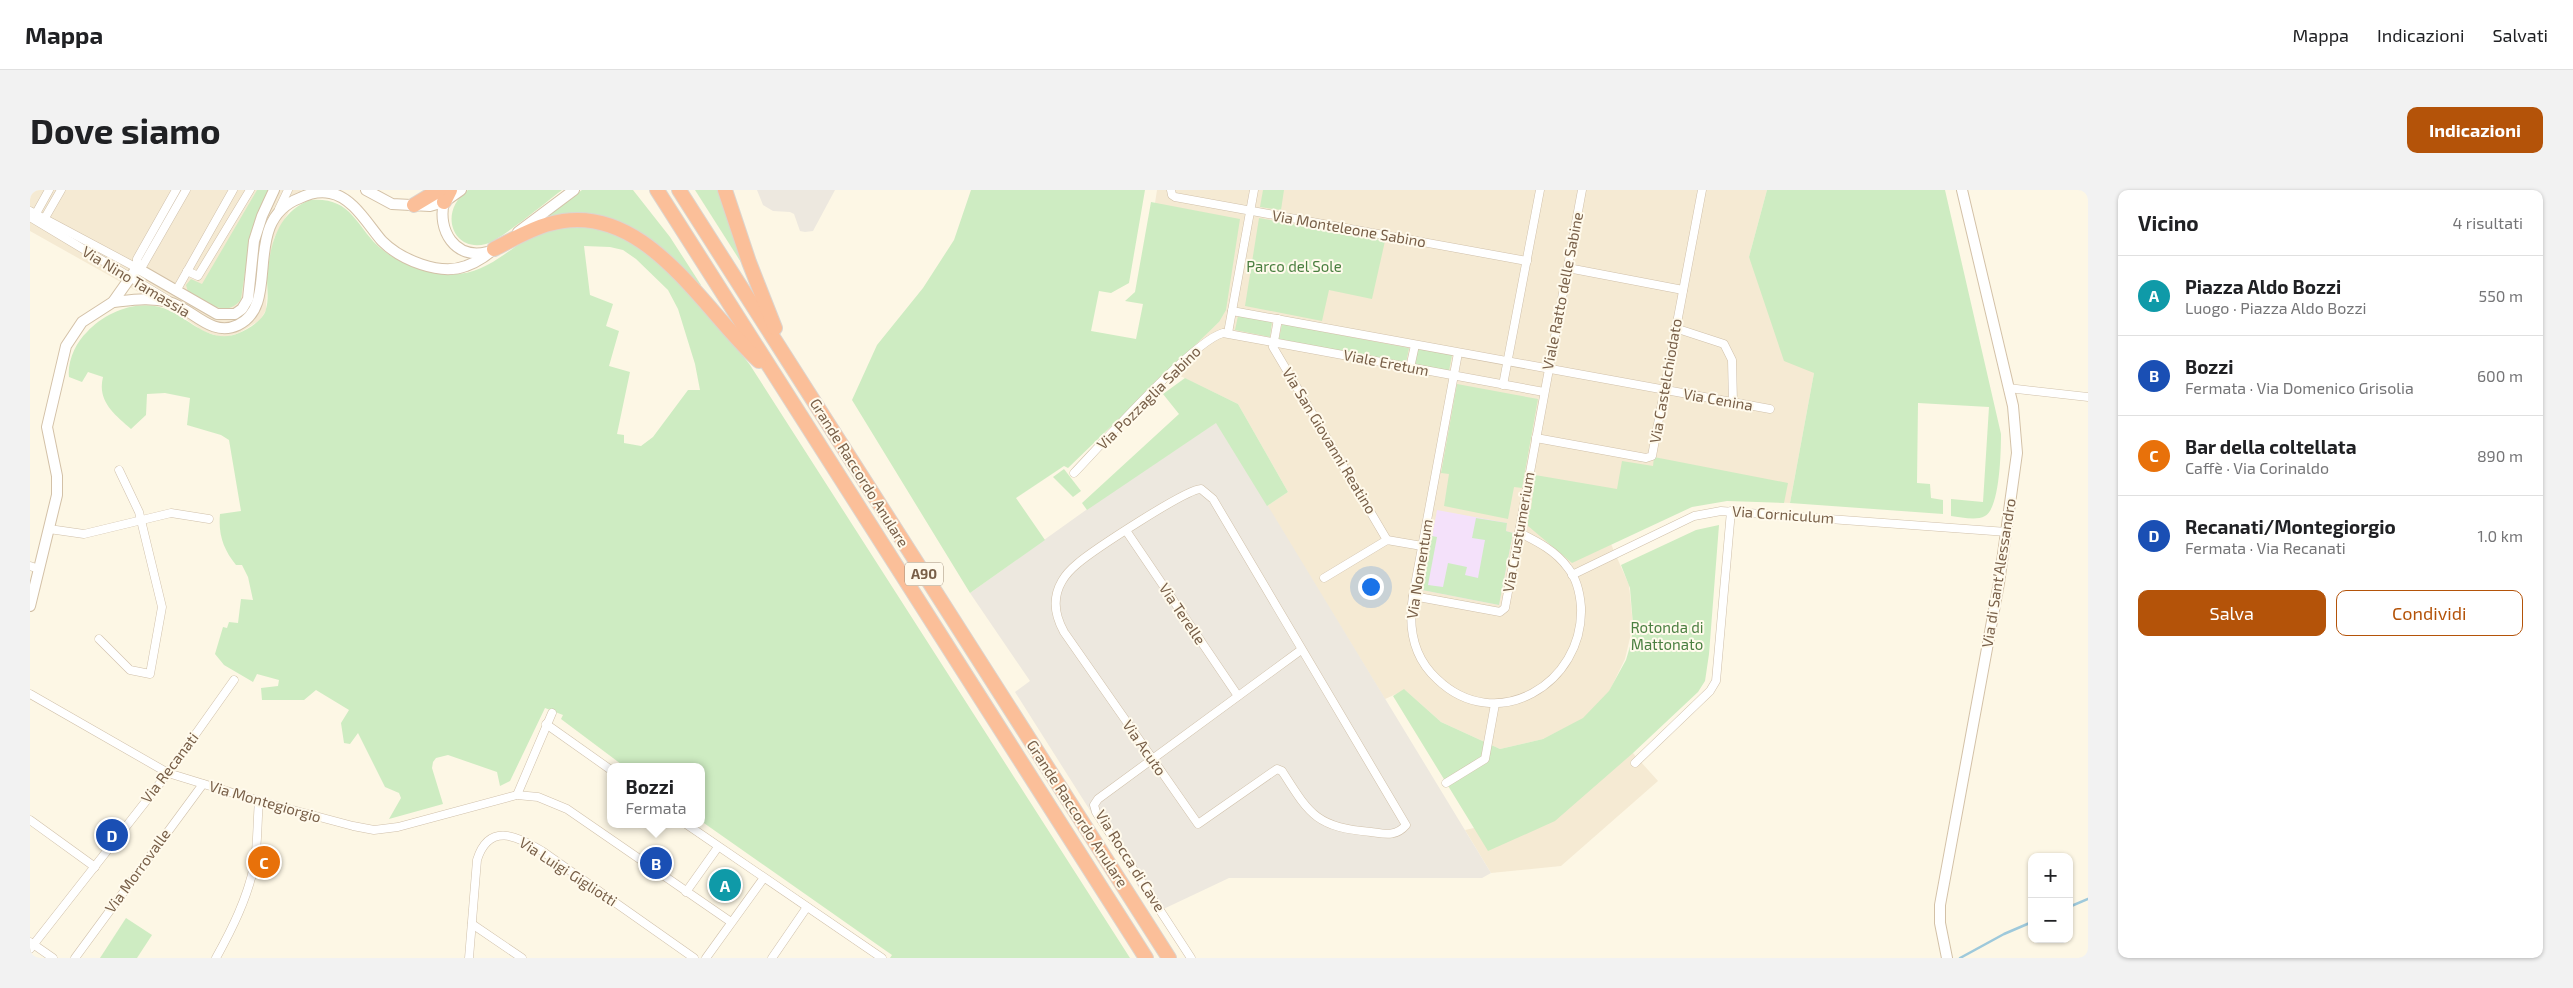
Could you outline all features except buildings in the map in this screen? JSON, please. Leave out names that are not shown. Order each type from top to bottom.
[{"type":"highway","name":"Grande Raccordo Anulare","points":[[657,190],[1146,958]]},
{"type":"highway","name":"Grande Raccordo Anulare","points":[[679,190],[1169,958]]},
{"type":"highway","points":[[725,190],[748,262],[787,359]]},
{"type":"highway","points":[[414,205],[444,194]]},
{"type":"highway","points":[[494,250],[540,227],[562,221],[599,222],[627,231],[642,240],[662,258],[717,314],[747,350],[773,373]]},
{"type":"street","points":[[32,215],[50,190]]},
{"type":"street","points":[[43,222],[61,190]]},
{"type":"street","points":[[136,268],[136,259],[176,190]]},
{"type":"street","points":[[30,606],[34,568],[49,528],[58,486],[47,428],[66,346],[82,322],[113,302],[136,268],[143,264],[186,190]]},
{"type":"street","points":[[176,291],[233,190]]},
{"type":"street","points":[[188,271],[198,276],[250,190]]},
{"type":"street","name":"Via Nino Tamassia","points":[[43,222],[136,268],[216,314],[235,314],[242,309],[248,299],[254,241],[262,216],[274,190]]},
{"type":"street","points":[[279,208],[288,190]]},
{"type":"street","points":[[366,190],[392,204],[414,205]]},
{"type":"street","points":[[461,190],[444,194],[442,225],[452,242],[462,250],[472,254],[494,250]]},
{"type":"street","points":[[279,208],[305,196],[328,191],[358,212],[389,247],[414,261],[436,267],[457,268],[470,264],[494,250],[574,190]]},
{"type":"street","points":[[1228,333],[1254,190]]},
{"type":"street","points":[[1503,385],[1540,190]]},
{"type":"street","name":"Viale Ratto delle Sabine","points":[[1544,392],[1582,190]]},
{"type":"street","name":"Via Castelchiodato","points":[[1536,438],[1651,457],[1702,190]]},
{"type":"street","name":"Via di Sant'Alessandro","points":[[1947,957],[1940,923],[1941,898],[2007,532],[2017,446],[2014,413],[1962,190]]},
{"type":"street","name":"Via Monteleone Sabino","points":[[1171,192],[1250,211],[1527,261]]},
{"type":"street","name":"Via Nino Tamassia","points":[[32,215],[172,303],[215,327],[229,328],[247,320],[256,310],[260,298],[264,251],[271,224],[279,208]]},
{"type":"street","points":[[1568,268],[1683,290]]},
{"type":"street","points":[[113,302],[143,299],[172,303]]},
{"type":"street","name":"Viale Eretum","points":[[1232,311],[1548,369]]},
{"type":"street","points":[[1273,342],[1278,319]]},
{"type":"street","points":[[1675,328],[1724,344],[1732,360],[1733,403]]},
{"type":"street","name":"Viale Eretum","points":[[1228,333],[1544,392]]},
{"type":"street","name":"Via Pozzaglia Sabino","points":[[1074,473],[1186,359],[1214,336],[1228,333]]},
{"type":"street","name":"Via San Giovanni Reatino","points":[[1273,342],[1278,354],[1388,540]]},
{"type":"street","points":[[1410,368],[1415,345]]},
{"type":"street","name":"Via Nomentum","points":[[1458,353],[1413,596],[1412,632],[1416,649],[1427,668],[1440,682],[1458,694],[1475,701],[1495,704],[1521,698],[1542,687],[1558,674],[1571,656],[1577,640],[1581,618],[1578,589],[1572,575],[1549,549],[1520,533]]},
{"type":"street","name":"Via Cenina","points":[[1548,369],[1770,409]]},
{"type":"street","points":[[2008,388],[2088,397]]},
{"type":"street","name":"Via Crustumerium","points":[[1413,596],[1502,612],[1506,608],[1544,392]]},
{"type":"street","points":[[99,640],[130,670],[150,674],[162,607],[141,520],[119,470]]},
{"type":"street","name":"Via Acuto","points":[[1198,489],[1207,492],[1406,825],[1402,830],[1392,834],[1344,830],[1328,824],[1310,811],[1282,770],[1277,769],[1198,824],[1064,632],[1056,609],[1058,589],[1069,572],[1085,558],[1126,532],[1183,495],[1198,489]]},
{"type":"street","points":[[1635,763],[1710,691],[1716,681],[1732,511]]},
{"type":"street","name":"Via Corniculum","points":[[1572,575],[1694,516],[1711,512],[1732,511],[2007,532]]},
{"type":"street","points":[[49,528],[84,534],[177,512],[209,519]]},
{"type":"street","name":"Via Terelle","points":[[1126,532],[1238,696]]},
{"type":"street","points":[[1324,578],[1388,540],[1422,546]]},
{"type":"street","name":"Via Rocca di Cave","points":[[1191,958],[1095,808],[1098,799],[1301,650]]},
{"type":"street","name":"Via Recanati","points":[[31,945],[168,772],[234,680]]},
{"type":"street","name":"Via Montegiorgio","points":[[30,694],[168,772],[259,801],[353,826],[381,830],[413,824],[517,795]]},
{"type":"street","points":[[1446,783],[1485,759],[1495,704]]},
{"type":"street","points":[[552,712],[517,795],[546,800],[567,809],[731,922]]},
{"type":"street","points":[[546,724],[607,767]]},
{"type":"street","name":"Via Morrovalle","points":[[74,958],[203,784]]},
{"type":"street","points":[[216,958],[236,918],[249,886],[255,856],[259,801]]},
{"type":"street","points":[[30,820],[94,867]]},
{"type":"street","points":[[692,828],[882,958]]},
{"type":"street","name":"Via Luigi Gigliotti","points":[[469,958],[475,870],[480,852],[492,839],[509,835],[542,852],[694,958]]},
{"type":"street","points":[[686,892],[718,847]]},
{"type":"street","points":[[706,958],[764,879]]},
{"type":"street","points":[[772,958],[807,908]]},
{"type":"street","points":[[472,924],[522,958]]},
{"type":"street","points":[[31,945],[53,958]]},
{"type":"shaded area","points":[[30,190],[301,190],[274,238],[267,277],[266,310],[260,320],[239,333],[223,338],[203,331],[183,317],[30,231]]},
{"type":"shaded area","points":[[757,190],[835,190],[813,231],[805,232],[800,231],[794,214],[773,211],[763,205]]},
{"type":"shaded area","points":[[1157,190],[1767,190],[1749,257],[1814,373],[1790,503],[1727,500],[1704,502],[1675,512],[1611,544],[1629,585],[1633,625],[1625,659],[1609,692],[1583,719],[1543,739],[1500,749],[1441,722],[1405,690],[1385,699],[1267,506],[1288,492],[1238,404],[1168,370],[1219,322],[1155,203]]},
{"type":"shaded area","points":[[1217,422],[1491,873],[1482,878],[1229,878],[1155,913],[1015,692],[1030,681],[970,593],[1093,505]]},
{"type":"shaded area","points":[[1437,510],[1507,523],[1506,531],[1513,533],[1499,605],[1422,590]]},
{"type":"shaded area","points":[[1632,752],[1658,781],[1561,866],[1491,873],[1465,830],[1526,816]]},
{"type":"green space","points":[[257,190],[270,190],[251,233],[241,299],[229,308],[215,307],[188,292],[186,285],[191,279],[202,284]]},
{"type":"green space","points":[[468,190],[562,190],[524,220],[493,241],[474,245],[465,242],[457,236],[453,228],[452,219],[453,209]]},
{"type":"green space","points":[[582,190],[633,190],[670,237],[701,285],[699,286],[645,236],[609,218],[587,215],[563,217],[535,223]]},
{"type":"green space","points":[[695,190],[721,190],[744,267]]},
{"type":"green space","points":[[971,190],[1145,190],[1129,283],[1111,293],[1099,291],[1091,331],[1136,339],[1143,304],[1125,301],[1135,292],[1151,202],[1240,219],[1226,310],[1219,322],[1068,468],[1064,466],[1016,498],[1045,540],[970,593],[852,400],[877,345],[923,288],[954,240]]},
{"type":"green space","points":[[1263,190],[1284,190],[1281,210],[1260,207]]},
{"type":"green space","points":[[1767,190],[1945,190],[2001,434],[1997,491],[1990,511],[1985,516],[1973,518],[1951,516],[1951,499],[1983,502],[1989,407],[1918,403],[1917,483],[1930,484],[1931,498],[1943,500],[1943,514],[1790,503],[1814,373],[1784,361],[1749,257]]},
{"type":"green space","points":[[310,200],[324,200],[335,203],[350,213],[378,246],[390,255],[418,268],[449,274],[463,274],[475,271],[537,233],[560,226],[577,224],[591,224],[602,228],[647,249],[654,255],[714,321],[750,365],[1130,958],[890,958],[892,955],[705,824],[705,763],[620,763],[561,719],[563,715],[545,708],[510,781],[500,786],[497,772],[448,755],[436,758],[432,768],[443,804],[389,819],[401,798],[399,793],[385,787],[358,733],[350,744],[344,743],[341,723],[349,710],[316,690],[304,700],[262,700],[261,688],[278,686],[279,680],[257,674],[253,682],[224,665],[215,654],[223,627],[227,628],[229,622],[238,623],[241,599],[253,600],[248,577],[242,565],[236,565],[228,554],[220,529],[220,514],[241,511],[229,440],[221,435],[187,425],[190,398],[165,393],[147,394],[146,415],[131,429],[108,406],[102,393],[103,377],[88,372],[82,382],[69,377],[71,359],[83,336],[104,318],[125,308],[148,305],[159,307],[178,315],[211,334],[220,336],[239,333],[255,324],[265,313],[267,305],[267,278],[273,242],[277,232],[290,213]],"holes":[[[584,246],[610,247],[623,250],[636,259],[668,290],[678,309],[695,364],[700,390],[688,390],[653,437],[641,446],[624,443],[624,435],[617,434],[630,372],[609,366],[619,331],[606,326],[613,304],[590,295]]]},
{"type":"green space","name":"Parco del Sole","points":[[1259,218],[1385,241],[1372,299],[1329,290],[1322,321],[1245,306]]},
{"type":"green space","points":[[1238,316],[1272,322],[1270,337],[1235,330]]},
{"type":"green space","points":[[1282,324],[1409,348],[1406,363],[1279,339]]},
{"type":"green space","points":[[1418,349],[1452,355],[1449,371],[1415,365]]},
{"type":"green space","points":[[1185,378],[1238,404],[1288,492],[1267,506],[1216,423],[1087,510],[1082,503],[1179,414],[1163,394]]},
{"type":"green space","points":[[1457,384],[1538,399],[1522,488],[1514,487],[1508,519],[1444,506],[1449,474],[1441,473]]},
{"type":"green space","points":[[1654,457],[1788,483],[1784,503],[1727,501],[1692,507],[1572,563],[1528,526],[1528,510],[1531,509],[1535,475],[1617,489],[1622,461],[1653,466]]},
{"type":"green space","points":[[1064,469],[1081,491],[1073,497],[1053,477]]},
{"type":"green space","points":[[1476,518],[1507,523],[1506,531],[1513,533],[1499,605],[1422,590],[1432,536],[1437,537],[1428,585],[1443,587],[1448,563],[1467,567],[1465,575],[1478,578],[1485,540],[1472,538]]},
{"type":"green space","name":"Rotonda di Mattonato","points":[[1719,525],[1709,654],[1705,681],[1698,692],[1633,753],[1555,821],[1488,851],[1393,696],[1404,689],[1441,722],[1500,749],[1543,739],[1583,718],[1609,691],[1626,660],[1631,643],[1633,625],[1630,588],[1621,565],[1696,530]]},
{"type":"green space","points":[[126,918],[152,935],[137,958],[100,958]]},
{"type":"waterway","points":[[2073,905],[2088,899]]},
{"type":"waterway","points":[[1960,958],[2004,934],[2028,924]]},
{"type":"place","name":"Recanati/Montegiorgio","points":[[112,835]]},
{"type":"place","name":"Bar della coltellata","points":[[264,862]]},
{"type":"place","name":"Bozzi","points":[[656,863]]},
{"type":"place","name":"Piazza Aldo Bozzi","points":[[725,885]]}]
